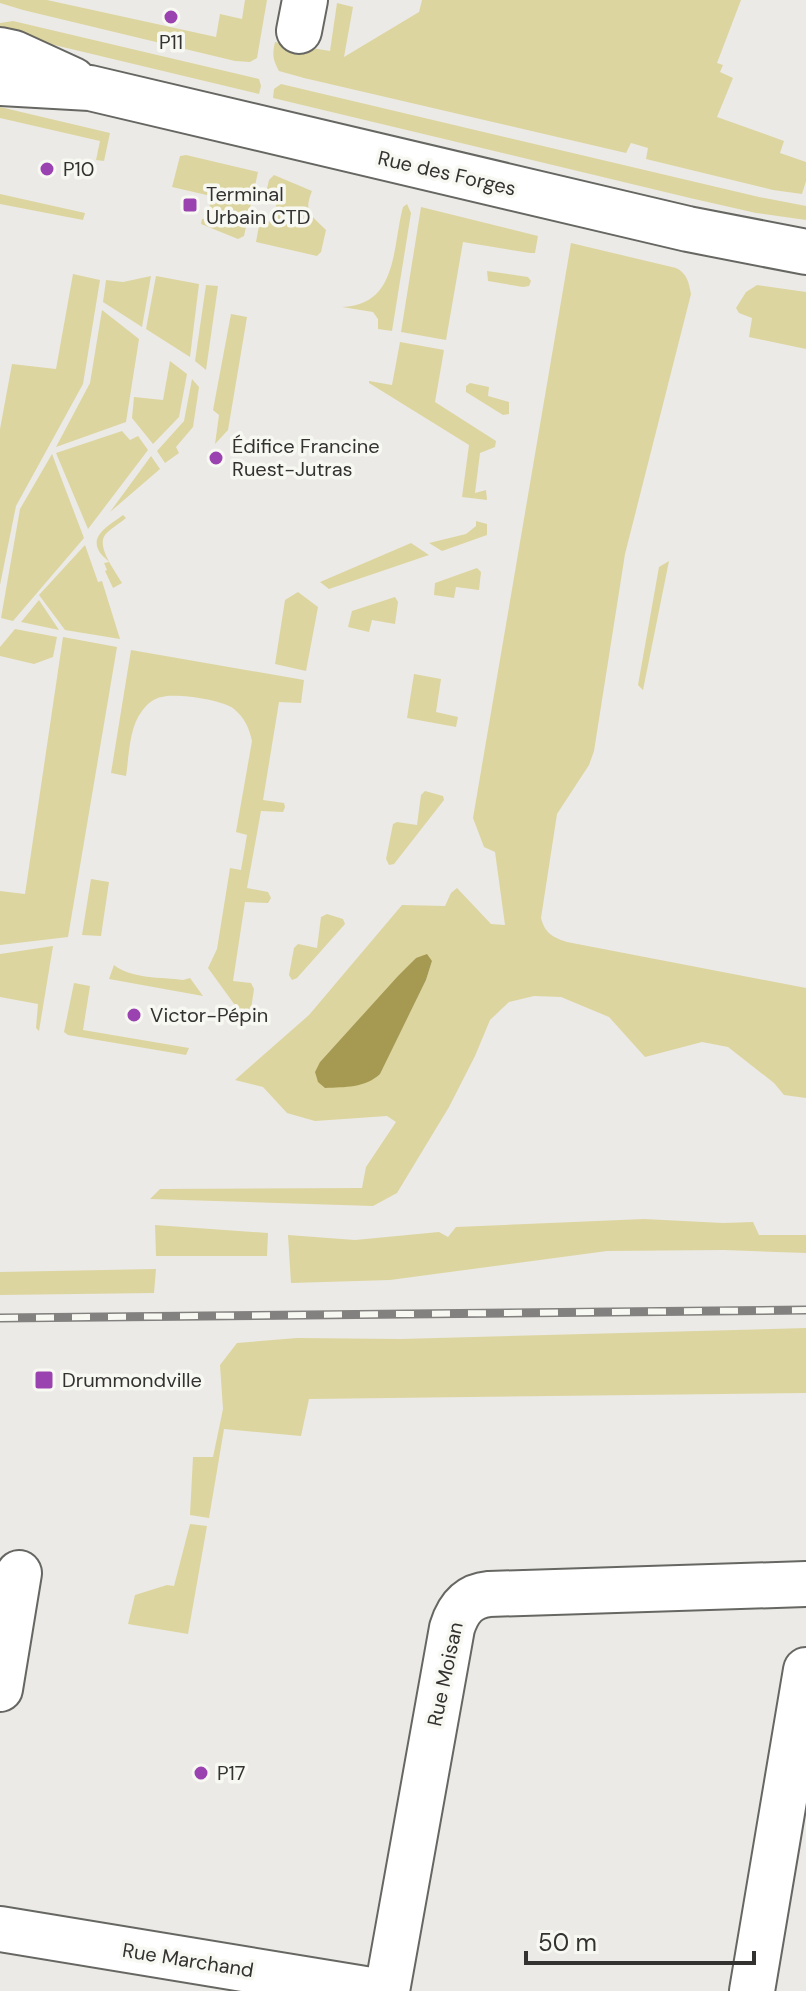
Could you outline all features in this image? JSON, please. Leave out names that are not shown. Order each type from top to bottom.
[{"type":"street","name":"Rue des Forges","points":[[0,50],[14,53],[90,88]]},
{"type":"street","name":"Rue des Forges","points":[[0,83],[90,88],[688,229],[806,252]]},
{"type":"street","points":[[0,1689],[19,1573]]},
{"type":"street","name":"Rue Moisan","points":[[387,1991],[452,1628],[467,1602],[489,1594],[806,1584]]},
{"type":"street","points":[[752,1991],[806,1670]]},
{"type":"street","name":"Rue Marchand","points":[[0,1929],[377,1991]]},
{"type":"shaded area","points":[[0,0],[47,0],[216,37],[220,14],[242,19],[245,0],[267,0],[257,58],[250,62],[23,10],[0,3]]},
{"type":"shaded area","points":[[422,0],[741,0],[717,63],[723,65],[720,72],[733,78],[717,117],[784,141],[780,153],[806,162],[802,194],[773,190],[646,159],[648,148],[631,143],[626,153],[304,78],[279,71],[275,64],[275,42],[330,51],[337,3],[353,7],[344,57],[419,12]]},
{"type":"shaded area","points":[[13,21],[259,79],[259,94],[0,32],[0,23]]},
{"type":"shaded area","points":[[281,84],[806,206],[806,220],[756,213],[690,198],[273,98],[274,89]]},
{"type":"shaded area","points":[[0,107],[110,133],[104,161],[96,160],[100,141],[0,118]]},
{"type":"shaded area","points":[[180,156],[258,172],[244,236],[238,239],[201,224],[202,219],[208,218],[211,196],[172,187]]},
{"type":"shaded area","points":[[274,175],[312,191],[309,209],[326,230],[321,252],[317,256],[256,242],[260,220],[273,222],[277,200],[265,197],[269,180]]},
{"type":"shaded area","points":[[0,194],[85,213],[83,220],[0,204]]},
{"type":"shaded area","points":[[407,204],[411,213],[392,331],[378,329],[378,319],[373,312],[342,307],[360,304],[374,296],[383,285],[394,256],[403,207]]},
{"type":"shaded area","points":[[421,207],[538,236],[535,253],[463,242],[446,340],[401,332]]},
{"type":"shaded area","points":[[571,243],[676,268],[685,276],[691,294],[625,554],[594,751],[589,765],[557,814],[541,918],[550,934],[567,942],[806,988],[806,1098],[784,1095],[774,1083],[728,1047],[702,1042],[645,1057],[609,1017],[561,997],[534,996],[509,1002],[490,1020],[449,1107],[397,1193],[373,1206],[150,1199],[160,1189],[362,1188],[366,1167],[396,1122],[387,1116],[315,1121],[287,1113],[263,1087],[235,1080],[309,1015],[402,905],[445,906],[457,888],[491,924],[505,925],[495,852],[484,847],[473,818]],"holes":[[[416,958],[432,961],[426,980],[380,1073],[320,1062]]]},
{"type":"shaded area","points":[[487,271],[528,277],[531,281],[529,286],[523,287],[488,281]]},
{"type":"shaded area","points":[[73,274],[100,280],[83,384],[16,506],[0,585],[0,429],[12,364],[56,369]]},
{"type":"shaded area","points":[[151,276],[142,327],[103,302],[106,280],[123,282]]},
{"type":"shaded area","points":[[156,276],[199,284],[190,357],[146,329]]},
{"type":"shaded area","points":[[206,285],[218,286],[206,370],[195,361]]},
{"type":"shaded area","points":[[757,285],[806,292],[806,349],[749,337],[752,318],[739,313],[736,308],[746,292]]},
{"type":"shaded area","points":[[102,310],[139,339],[126,422],[56,447],[90,383]]},
{"type":"shaded area","points":[[231,314],[247,317],[228,430],[215,444],[219,415],[213,410]]},
{"type":"shaded area","points":[[400,342],[444,350],[435,402],[496,441],[495,447],[480,453],[475,493],[486,490],[487,500],[462,497],[469,445],[369,383],[392,385]]},
{"type":"shaded area","points":[[170,361],[187,374],[179,417],[153,444],[132,418],[134,397],[163,400]]},
{"type":"shaded area","points":[[192,379],[199,387],[193,427],[176,447],[179,453],[165,463],[157,451],[184,421]]},
{"type":"shaded area","points":[[470,383],[489,387],[488,396],[509,402],[509,414],[503,415],[466,392],[466,386]]},
{"type":"shaded area","points":[[122,431],[130,440],[138,436],[148,450],[88,529],[56,453]]},
{"type":"shaded area","points":[[52,454],[84,538],[13,621],[1,618],[20,509]]},
{"type":"shaded area","points":[[151,456],[160,469],[110,512]]},
{"type":"shaded area","points":[[123,515],[126,518],[103,540],[105,553],[122,583],[113,588],[105,571],[104,563],[109,562],[97,548],[97,542],[98,536]]},
{"type":"shaded area","points":[[476,521],[487,524],[487,535],[442,551],[429,543],[466,534],[476,526]]},
{"type":"shaded area","points":[[411,543],[429,555],[329,589],[320,582]]},
{"type":"shaded area","points":[[85,545],[98,582],[102,581],[120,639],[65,630],[39,595]]},
{"type":"shaded area","points":[[669,561],[643,690],[638,685],[659,567]]},
{"type":"shaded area","points":[[477,568],[481,572],[479,590],[456,587],[454,598],[434,595],[435,583]]},
{"type":"shaded area","points":[[298,592],[318,607],[306,671],[275,664],[285,600]]},
{"type":"shaded area","points":[[395,597],[398,602],[395,624],[372,620],[369,632],[348,627],[352,611]]},
{"type":"shaded area","points":[[39,600],[59,630],[21,622]]},
{"type":"shaded area","points":[[15,629],[57,637],[53,657],[34,664],[0,656],[0,647]]},
{"type":"shaded area","points":[[63,637],[117,647],[68,937],[0,945],[0,891],[25,894]]},
{"type":"shaded area","points":[[131,650],[304,680],[301,703],[279,702],[263,800],[284,803],[285,807],[283,812],[261,811],[247,888],[268,892],[271,898],[268,903],[245,902],[233,981],[251,983],[254,989],[250,1016],[245,1019],[208,968],[217,949],[230,868],[241,870],[247,835],[236,832],[252,741],[241,716],[228,706],[188,697],[159,698],[146,706],[134,725],[126,776],[111,773]]},
{"type":"shaded area","points":[[414,674],[441,679],[436,712],[458,717],[456,727],[407,718]]},
{"type":"shaded area","points":[[425,791],[443,796],[444,800],[394,864],[389,865],[386,859],[393,824],[417,825],[421,795]]},
{"type":"shaded area","points":[[91,879],[109,882],[101,936],[82,935]]},
{"type":"shaded area","points":[[327,914],[343,919],[345,924],[292,980],[289,975],[294,948],[298,944],[317,948],[321,917]]},
{"type":"shaded area","points":[[53,946],[39,1031],[36,1028],[38,1004],[0,997],[0,954]]},
{"type":"shaded area","points":[[427,954],[432,961],[426,980],[380,1074],[361,1084],[325,1088],[318,1082],[315,1072],[320,1062],[398,976],[416,958]]},
{"type":"shaded area","points":[[114,965],[138,975],[190,978],[203,996],[109,979]]},
{"type":"shaded area","points":[[74,983],[90,986],[83,1030],[189,1048],[186,1055],[68,1035],[64,1032]]},
{"type":"shaded area","points":[[644,1219],[753,1222],[759,1235],[806,1235],[806,1253],[607,1251],[390,1280],[291,1283],[288,1235],[355,1240],[439,1232],[448,1237],[456,1227]]},
{"type":"shaded area","points":[[155,1225],[268,1233],[267,1256],[156,1256]]},
{"type":"shaded area","points":[[156,1269],[154,1293],[0,1295],[0,1272]]},
{"type":"shaded area","points":[[806,1328],[806,1393],[309,1399],[301,1436],[224,1429],[209,1518],[190,1515],[193,1457],[213,1457],[223,1409],[220,1365],[237,1343],[297,1338],[401,1339]]},
{"type":"shaded area","points":[[190,1524],[207,1526],[188,1634],[128,1624],[135,1595],[167,1585],[174,1586]]},
{"type":"railway","points":[[0,1318],[806,1310]]},
{"type":"place","name":"P11","points":[[171,17]]},
{"type":"place","name":"P10","points":[[47,169]]},
{"type":"place","name":"Terminal Urbain CTD","points":[[190,205]]},
{"type":"place","name":"Édifice Francine Ruest-Jutras","points":[[216,458]]},
{"type":"place","name":"Victor-Pépin","points":[[134,1015]]},
{"type":"place","name":"Drummondville","points":[[44,1380]]},
{"type":"place","name":"P17","points":[[201,1773]]}]
